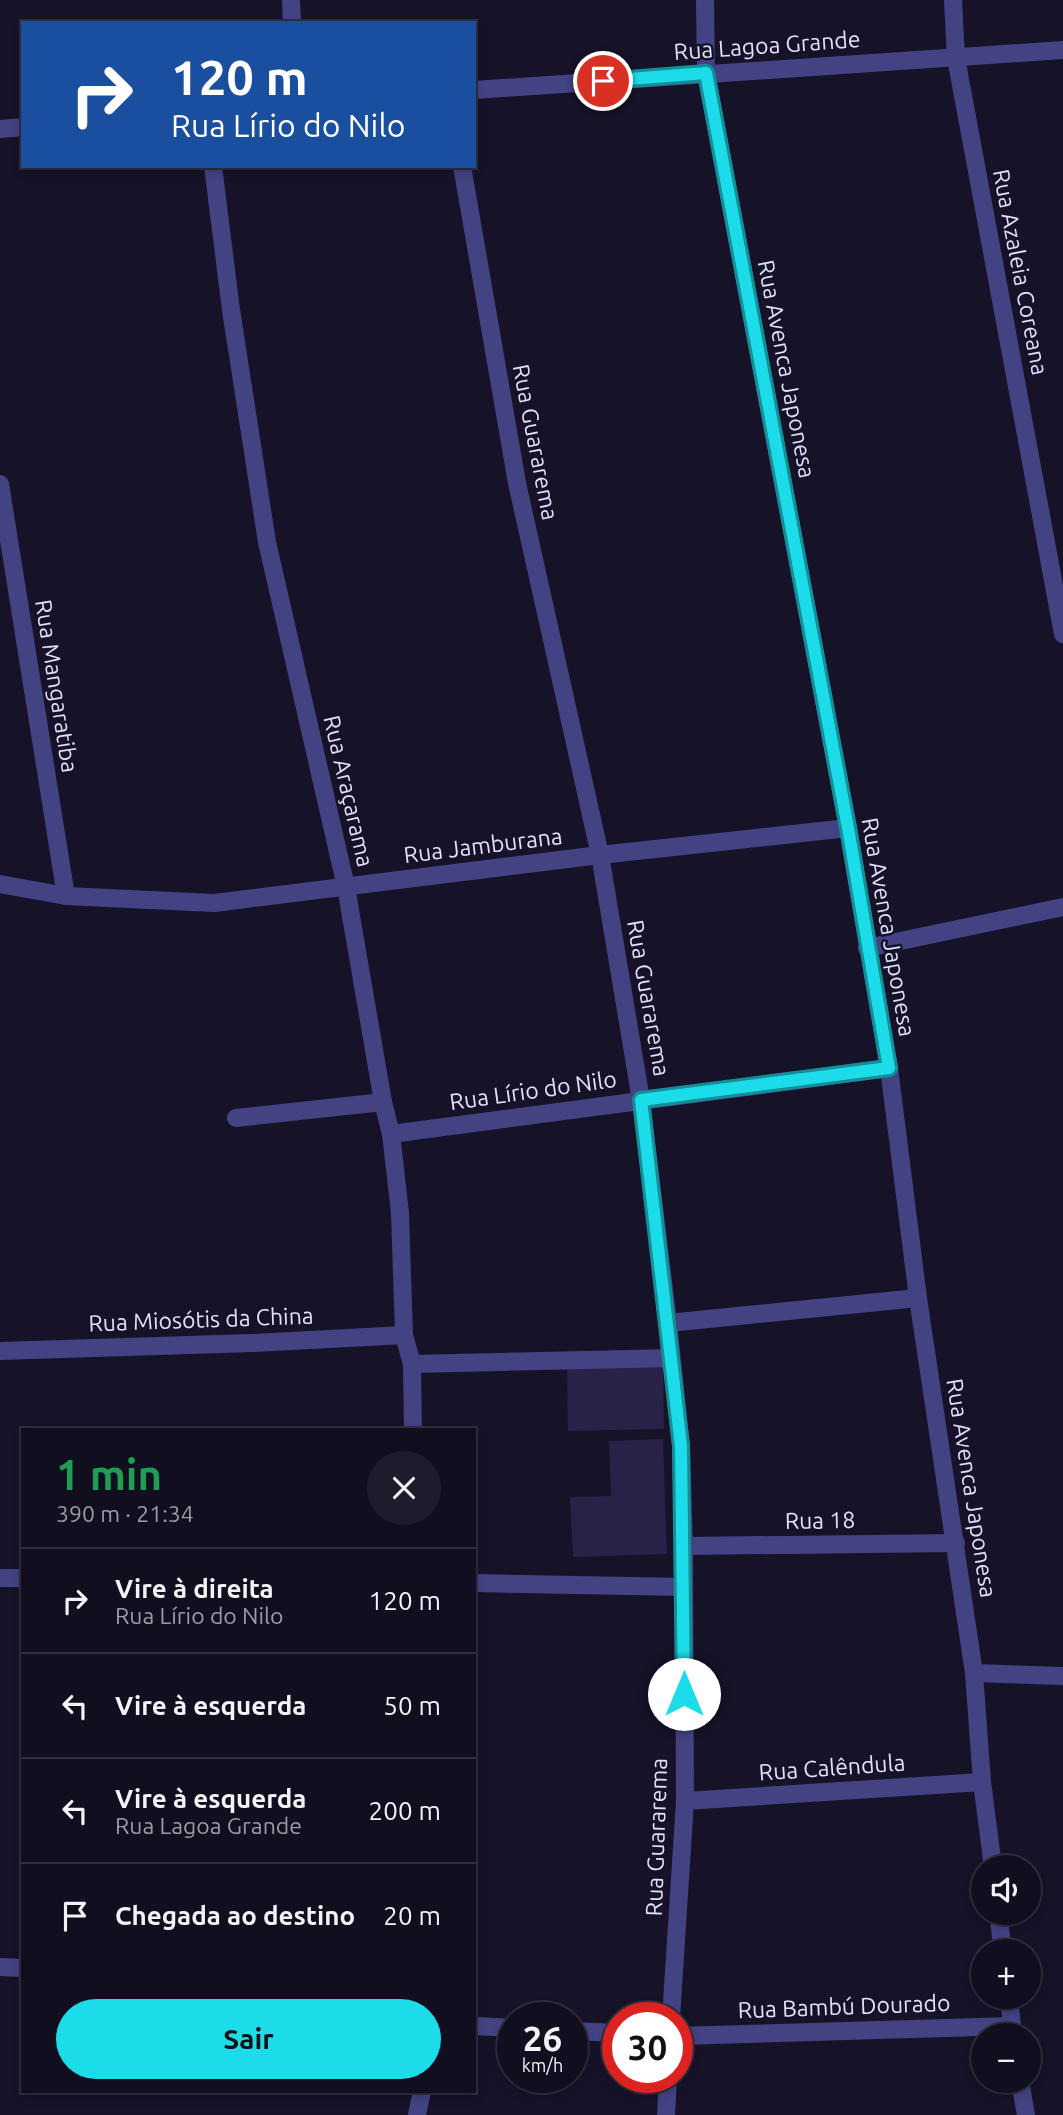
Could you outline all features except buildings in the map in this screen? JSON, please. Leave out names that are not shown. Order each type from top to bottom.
[{"type":"street","points":[[291,0],[292,21]]},
{"type":"street","name":"Rua Avenca Japonesa","points":[[705,0],[706,73],[848,828],[889,1068],[918,1298],[974,1672],[982,1782],[991,1855]]},
{"type":"street","name":"Rua Azaleia Coreana","points":[[953,0],[956,58],[1059,587],[1063,634]]},
{"type":"street","name":"Rua Lagoa Grande","points":[[476,90],[1063,50]]},
{"type":"street","points":[[0,129],[21,127]]},
{"type":"street","name":"Rua Araçarama","points":[[213,168],[230,310],[267,542],[346,887],[383,1102],[391,1134],[400,1213],[404,1335],[412,1364],[413,1428]]},
{"type":"street","name":"Rua Guararema","points":[[462,168],[517,483],[600,855],[641,1100],[668,1322],[681,1446],[684,1546],[685,1801],[672,2002]]},
{"type":"street","name":"Rua Mangaratiba","points":[[0,484],[66,896]]},
{"type":"street","name":"Rua Jamburana","points":[[0,884],[66,896],[214,903],[600,855],[848,828]]},
{"type":"street","points":[[867,948],[1063,908]]},
{"type":"street","name":"Rua Lírio do Nilo","points":[[391,1134],[889,1068]]},
{"type":"street","points":[[236,1118],[383,1102]]},
{"type":"street","points":[[668,1322],[918,1298]]},
{"type":"street","name":"Rua Miosótis da China","points":[[0,1351],[404,1335]]},
{"type":"street","points":[[412,1364],[671,1358]]},
{"type":"street","name":"Rua 18","points":[[684,1546],[956,1543]]},
{"type":"street","points":[[0,1578],[21,1578]]},
{"type":"street","points":[[476,1583],[684,1587]]},
{"type":"street","points":[[974,1672],[1063,1676]]},
{"type":"street","name":"Rua Calêndula","points":[[685,1801],[982,1782]]},
{"type":"street","points":[[0,1967],[21,1968]]},
{"type":"street","points":[[476,2026],[497,2027]]},
{"type":"street","name":"Rua Bambú Dourado","points":[[693,2036],[971,2032]]},
{"type":"street","points":[[417,2115],[422,2093]]},
{"type":"street","points":[[666,2115],[667,2093]]},
{"type":"street","points":[[1022,2093],[1026,2115]]},
{"type":"route","points":[[603,81],[706,73],[848,828],[889,1068],[641,1100],[681,1446],[684,1694]]}]
